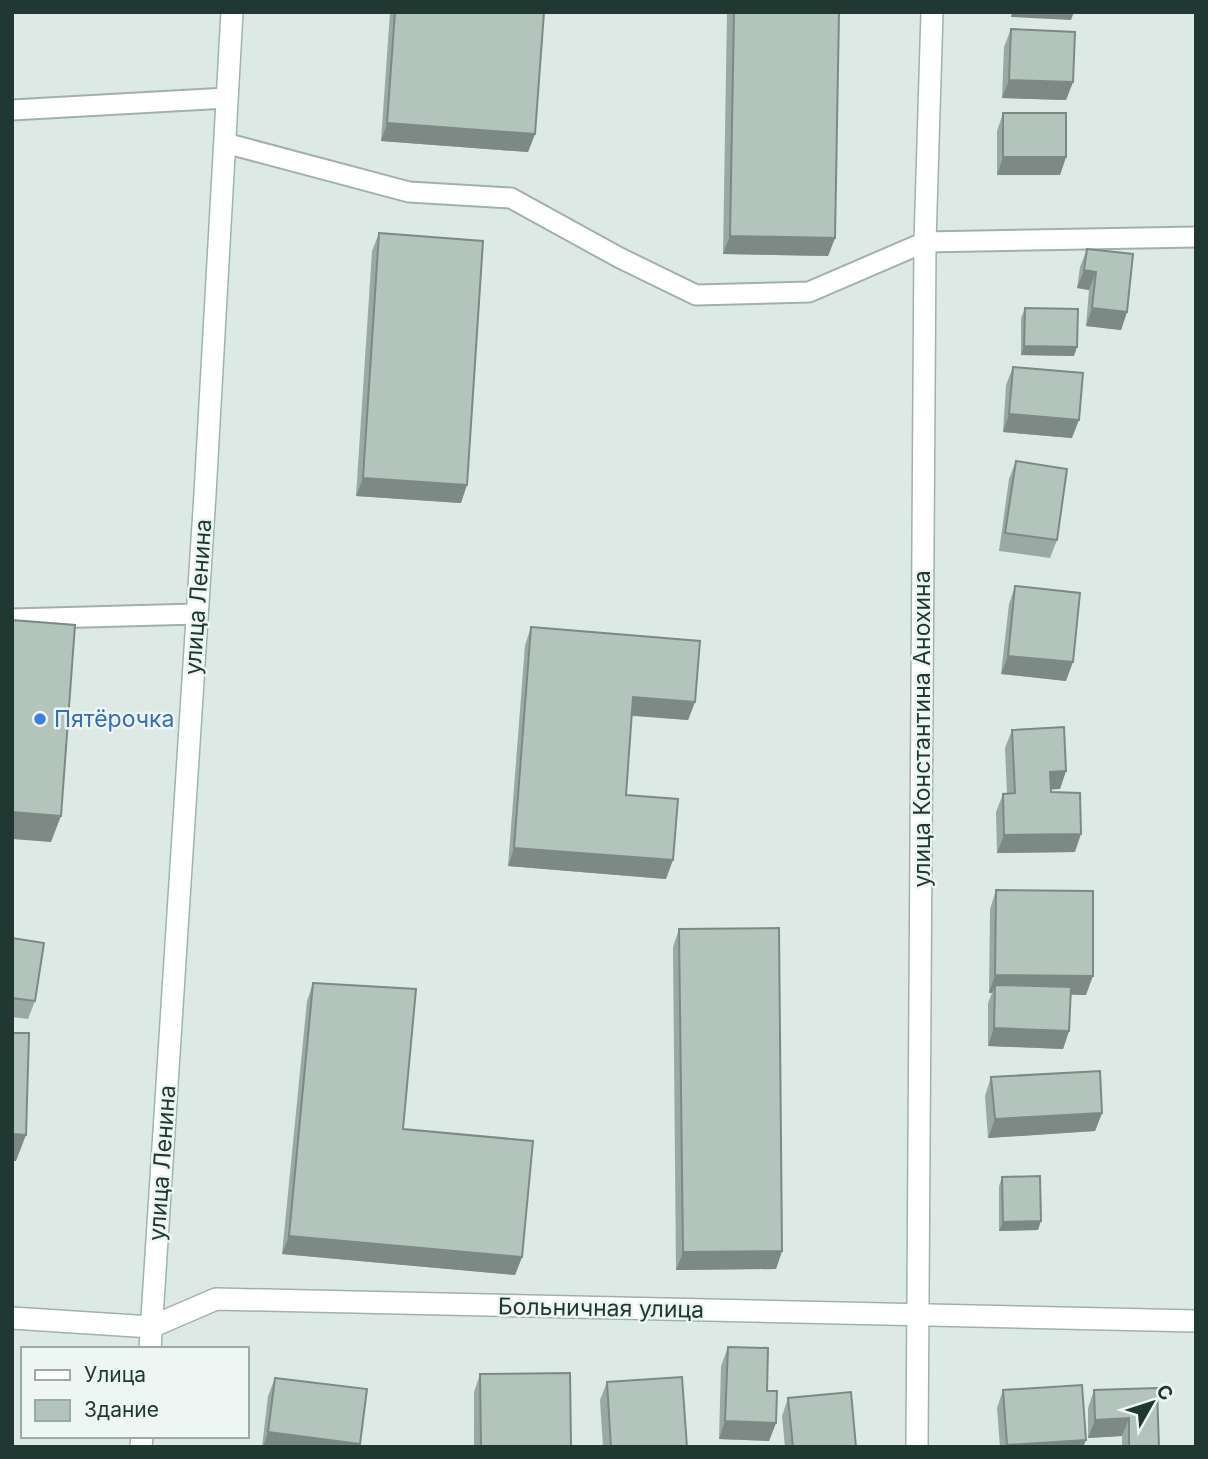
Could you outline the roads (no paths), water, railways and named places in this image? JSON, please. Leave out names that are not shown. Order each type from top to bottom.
[{"type":"street","name":"улица Ленина","points":[[149,1347],[197,614],[232,12]]},
{"type":"street","name":"улица Константина Анохина","points":[[917,1447],[925,242],[932,12]]},
{"type":"street","name":"Больничная улица","points":[[12,1318],[151,1327],[216,1299],[1196,1321]]},
{"type":"lane","points":[[12,110],[227,98]]},
{"type":"lane","points":[[225,142],[409,192],[511,198],[620,258],[696,295],[809,292],[925,242],[1196,237]]},
{"type":"lane","points":[[12,619],[197,614]]},
{"type":"place","name":"Пятёрочка","points":[[40,719]]}]
